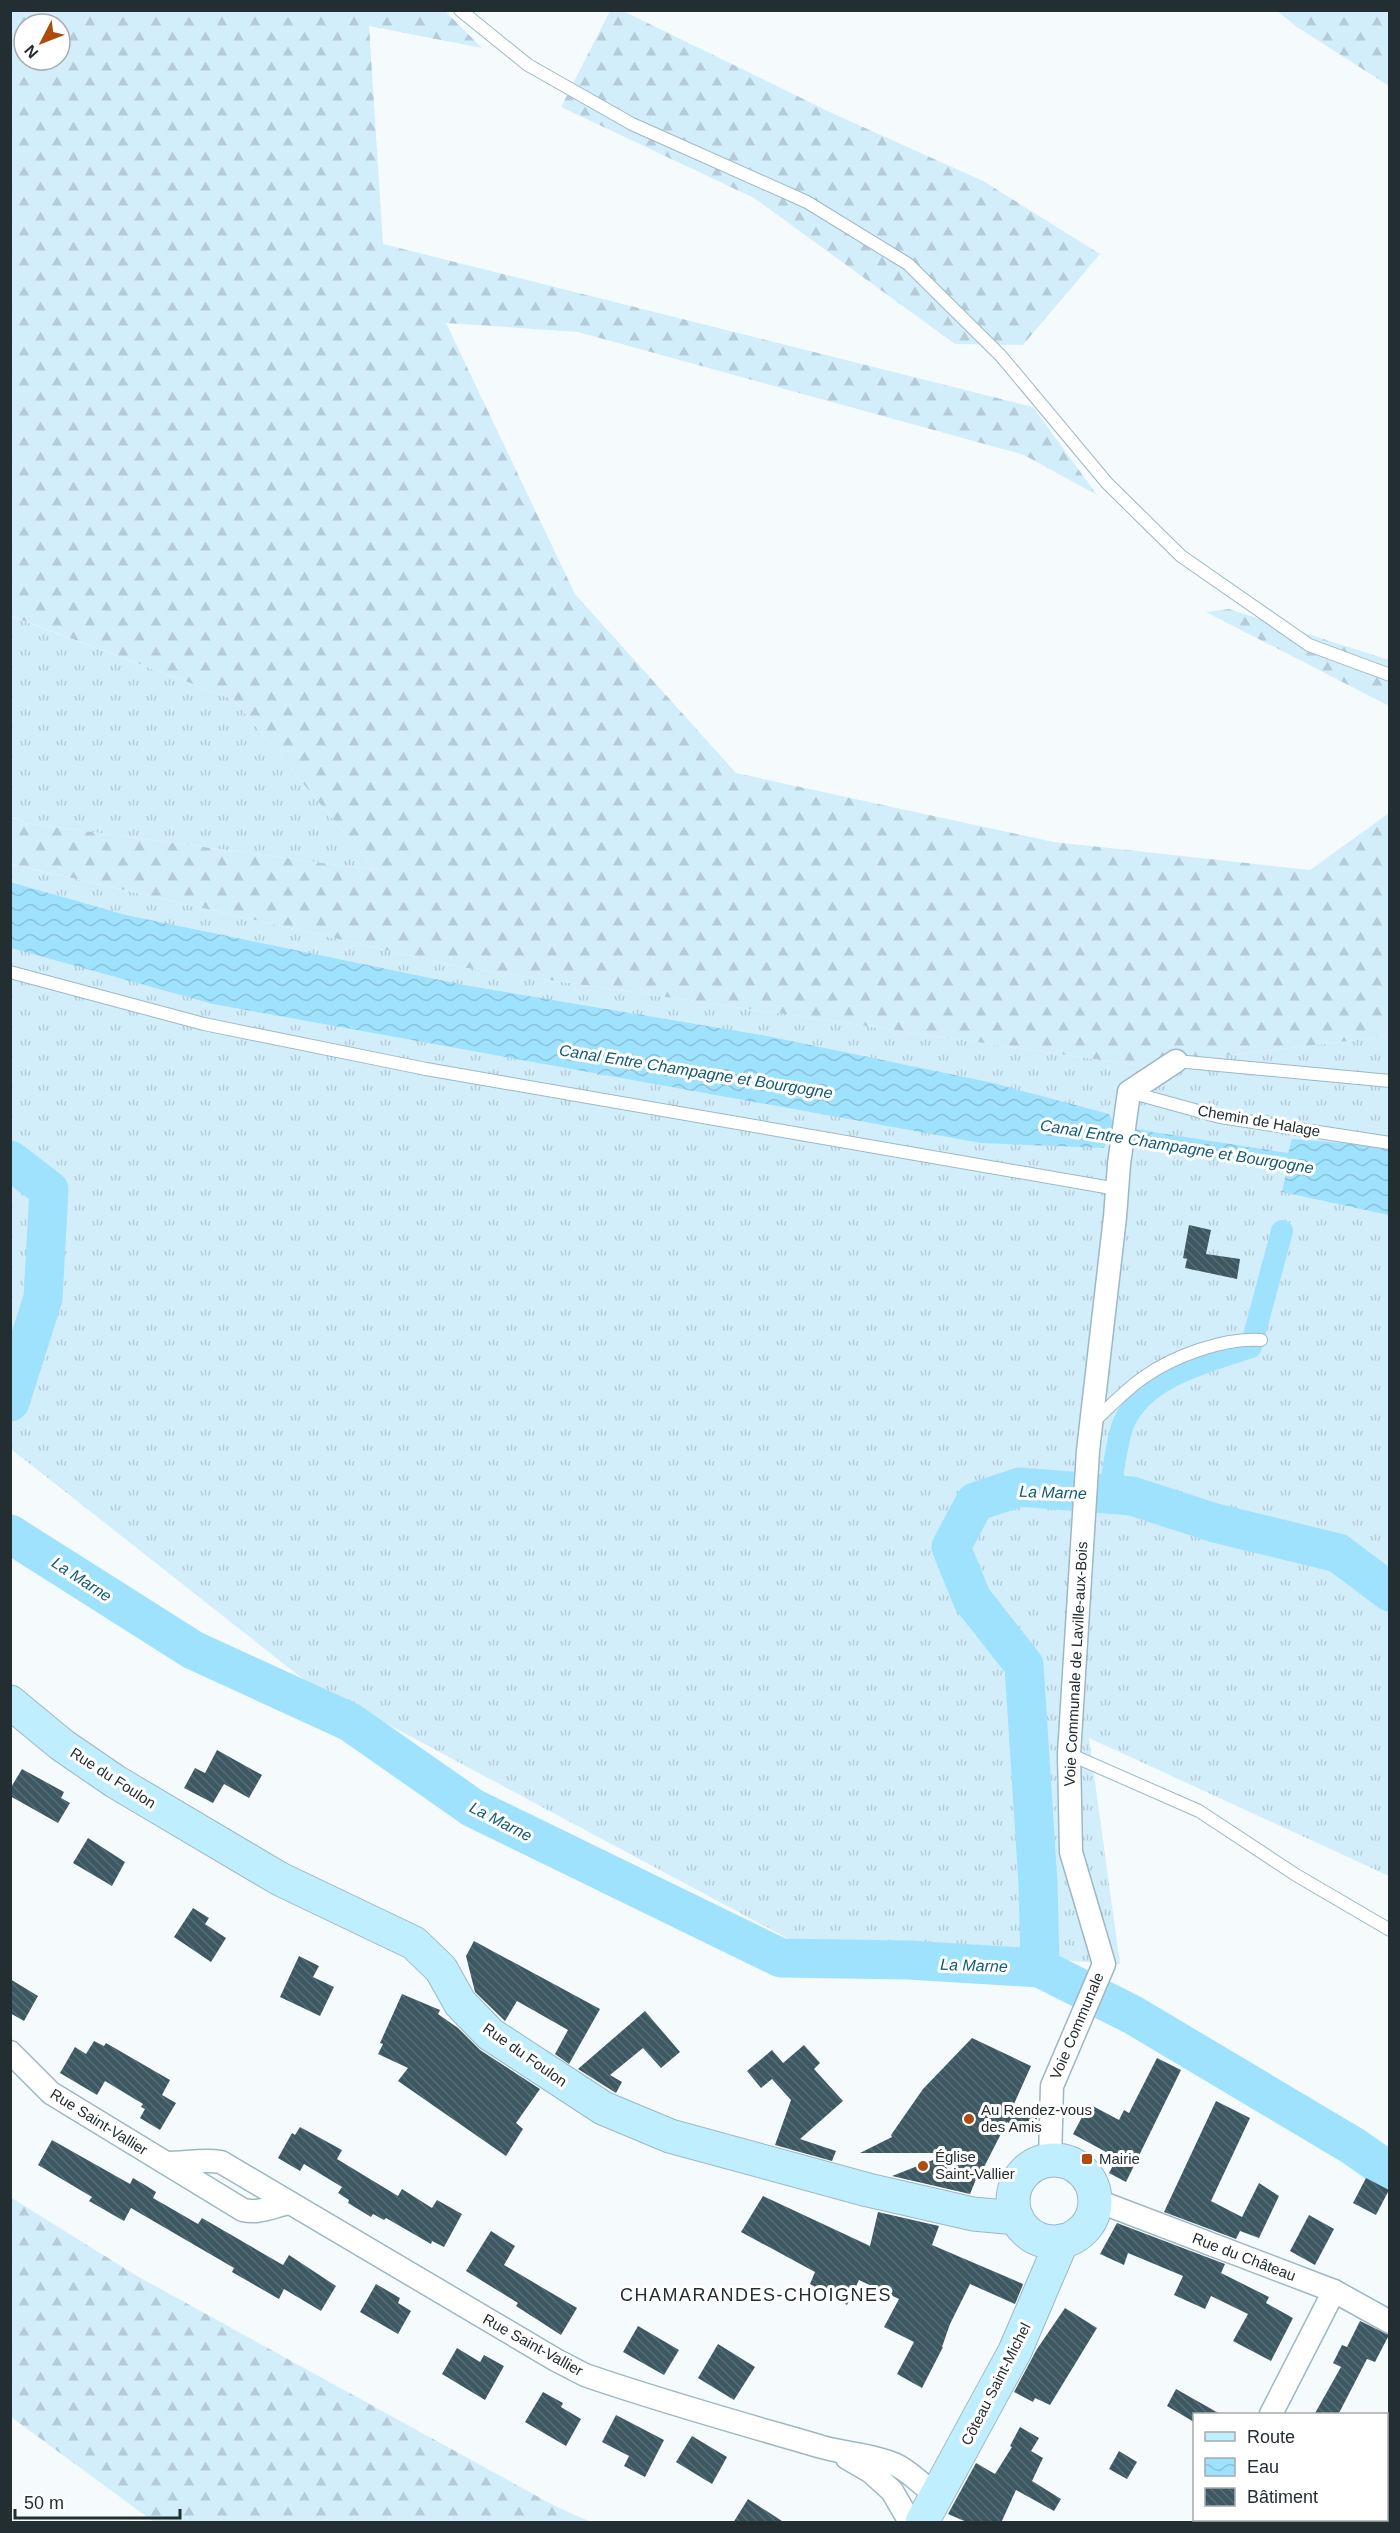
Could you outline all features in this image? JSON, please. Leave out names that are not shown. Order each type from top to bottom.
[{"type":"street","points":[[1129,1092],[1176,1061]]},
{"type":"street","name":"Voie Communale de Laville-aux-Bois","points":[[1104,1964],[1071,1852],[1070,1754],[1088,1451],[1129,1092]]},
{"type":"street","name":"Rue du Foulon","points":[[10,1702],[62,1745],[116,1782],[280,1879],[414,1943],[441,1969],[460,2003],[490,2034],[603,2108],[670,2136],[857,2187],[973,2214],[1017,2218]]},
{"type":"street","name":"Voie Communale","points":[[1050,2160],[1052,2086],[1104,1964]]},
{"type":"street","name":"Rue Saint-Vallier","points":[[10,2052],[51,2093],[243,2210],[256,2213],[272,2206],[290,2203]]},
{"type":"street","name":"Rue Saint-Vallier","points":[[166,2163],[189,2163],[206,2159],[221,2162],[556,2361],[585,2375],[833,2450],[878,2458],[896,2465],[912,2475],[924,2488],[938,2495]]},
{"type":"street","points":[[1050,2160],[1063,2161],[1076,2166],[1093,2186],[1095,2200],[1090,2222],[1073,2238],[1062,2241],[1048,2241],[1036,2237],[1025,2229],[1017,2218],[1014,2199],[1019,2181],[1032,2167],[1050,2160]]},
{"type":"street","name":"Rue du Château","points":[[1095,2200],[1334,2291],[1389,2322]]},
{"type":"street","name":"Côteau Saint-Michel","points":[[922,2523],[1015,2351],[1062,2241]]},
{"type":"street","points":[[1272,2413],[1334,2291]]},
{"type":"street","name":"Rue Saint-Vallier","points":[[833,2450],[871,2472],[892,2491],[910,2523]]},
{"type":"lane","points":[[460,10],[528,65],[632,124],[807,202],[908,264],[1001,356],[1107,483],[1181,556],[1309,645],[1389,675]]},
{"type":"lane","points":[[10,972],[204,1024],[426,1069],[1117,1189]]},
{"type":"lane","points":[[1176,1061],[1389,1081]]},
{"type":"lane","name":"Chemin de Halage","points":[[1129,1092],[1220,1117],[1389,1143]]},
{"type":"lane","points":[[1091,1424],[1145,1377],[1187,1355],[1232,1340],[1261,1340]]},
{"type":"lane","points":[[1070,1754],[1199,1811],[1296,1875],[1389,1930]]},
{"type":"green space","points":[[11,11],[445,11],[482,48],[369,26],[383,244],[1033,407],[1097,495],[1024,455],[578,332],[446,323],[575,594],[736,773],[1054,842],[1310,870],[1389,813],[1389,1033],[1381,1037],[1142,1066],[460,967],[11,864],[10,816],[25,823],[375,870],[233,699],[11,616]]},
{"type":"green space","points":[[610,11],[623,11],[834,114],[983,181],[1100,254],[1023,345],[955,344],[754,198],[561,107]]},
{"type":"green space","points":[[1277,11],[1389,11],[1389,86],[1297,27]]},
{"type":"green space","points":[[1229,609],[1389,660],[1389,706],[1206,612]]},
{"type":"green space","points":[[10,616],[233,699],[375,870],[25,823],[11,816]]},
{"type":"green space","points":[[10,864],[460,967],[1142,1066],[1381,1037],[1389,1033],[1389,1876],[1089,1738],[1120,1964],[802,1946],[303,1679],[11,1449]]},
{"type":"green space","points":[[10,2197],[137,2276],[555,2506],[591,2522],[154,2522],[11,2417]]},
{"type":"water","name":"Canal Entre Champagne et Bourgogne","points":[[10,882],[126,915],[464,985],[767,1036],[993,1083],[1109,1114],[1115,1126],[1288,1153],[1292,1139],[1355,1144],[1389,1150],[1389,1215],[1282,1192],[1286,1173],[1107,1139],[1104,1148],[981,1143],[213,1004],[11,948]]},
{"type":"building","points":[[1189,1225],[1211,1230],[1206,1254],[1240,1259],[1237,1279],[1185,1268],[1187,1259],[1183,1258]]},
{"type":"building","points":[[217,1750],[262,1775],[249,1798],[224,1784],[213,1803],[184,1788],[195,1768],[205,1773]]},
{"type":"building","points":[[22,1769],[64,1792],[61,1798],[70,1803],[58,1823],[10,1796],[10,1789]]},
{"type":"building","points":[[88,1838],[125,1862],[112,1886],[73,1863]]},
{"type":"building","points":[[193,1908],[209,1918],[205,1924],[226,1938],[211,1962],[174,1937]]},
{"type":"building","points":[[474,1941],[600,2009],[569,2064],[555,2054],[568,2030],[517,2001],[505,2021],[475,1992],[466,1956]]},
{"type":"building","points":[[299,1956],[319,1966],[313,1977],[334,1987],[320,2016],[280,1997]]},
{"type":"building","points":[[10,1979],[38,1996],[24,2021],[10,2013]]},
{"type":"building","points":[[402,1994],[440,2010],[438,2014],[458,2028],[480,2050],[540,2089],[516,2123],[523,2129],[506,2156],[398,2081],[408,2068],[378,2054],[383,2044],[380,2043]]},
{"type":"building","points":[[645,2011],[680,2052],[661,2068],[643,2048],[610,2075],[622,2082],[616,2093],[578,2069]]},
{"type":"building","points":[[972,2038],[1031,2066],[1014,2104],[1038,2116],[1030,2133],[1007,2122],[982,2171],[981,2167],[970,2194],[892,2176],[951,2153],[860,2153],[892,2137],[891,2135],[923,2089]]},
{"type":"building","points":[[94,2041],[104,2046],[106,2043],[170,2080],[162,2095],[176,2103],[160,2130],[140,2118],[145,2109],[141,2107],[143,2104],[105,2081],[97,2095],[60,2073],[75,2047],[86,2054]]},
{"type":"building","points":[[804,2045],[820,2063],[814,2069],[843,2101],[800,2139],[836,2151],[832,2161],[775,2145],[791,2100],[772,2079],[761,2088],[747,2071],[772,2050],[783,2063]]},
{"type":"building","points":[[1157,2058],[1181,2070],[1126,2182],[1109,2173],[1117,2158],[1073,2134],[1089,2104],[1119,2120],[1124,2110],[1129,2113]]},
{"type":"building","points":[[1216,2101],[1250,2118],[1211,2201],[1242,2217],[1259,2183],[1279,2196],[1259,2238],[1240,2231],[1236,2239],[1164,2212]]},
{"type":"building","points":[[300,2127],[342,2150],[337,2159],[398,2196],[402,2189],[432,2208],[437,2200],[462,2214],[444,2247],[432,2241],[431,2244],[386,2218],[384,2220],[373,2214],[371,2217],[348,2203],[349,2200],[338,2193],[342,2187],[304,2164],[300,2171],[278,2158],[292,2133],[295,2135]]},
{"type":"building","points":[[52,2140],[130,2184],[133,2178],[156,2192],[153,2198],[198,2224],[202,2218],[283,2265],[289,2255],[336,2286],[321,2311],[284,2289],[279,2299],[232,2272],[234,2268],[131,2208],[124,2221],[89,2201],[92,2197],[38,2165]]},
{"type":"building","points":[[1366,2178],[1389,2190],[1376,2215],[1353,2203]]},
{"type":"building","points":[[763,2196],[870,2246],[878,2212],[939,2226],[932,2245],[1023,2284],[1022,2287],[1015,2304],[970,2284],[950,2324],[943,2347],[922,2388],[897,2374],[914,2342],[884,2327],[899,2299],[859,2280],[847,2305],[810,2284],[815,2272],[741,2232]]},
{"type":"building","points":[[1309,2215],[1334,2229],[1315,2265],[1290,2251]]},
{"type":"building","points":[[1117,2223],[1225,2264],[1221,2273],[1269,2297],[1266,2303],[1293,2318],[1271,2361],[1233,2341],[1248,2314],[1211,2296],[1205,2309],[1174,2295],[1183,2276],[1128,2253],[1124,2265],[1100,2254]]},
{"type":"building","points":[[491,2231],[515,2246],[504,2265],[577,2308],[561,2335],[516,2306],[518,2303],[466,2271]]},
{"type":"building","points":[[376,2284],[400,2298],[398,2303],[411,2311],[398,2334],[360,2312]]},
{"type":"building","points":[[1065,2308],[1097,2328],[1050,2405],[1035,2398],[1033,2402],[1014,2392],[1037,2349]]},
{"type":"building","points":[[1360,2321],[1389,2335],[1375,2362],[1367,2359],[1339,2413],[1315,2413],[1341,2367],[1333,2363],[1342,2345],[1347,2347]]},
{"type":"building","points":[[638,2326],[679,2350],[664,2375],[623,2352]]},
{"type":"building","points":[[718,2344],[755,2367],[734,2400],[698,2378]]},
{"type":"building","points":[[457,2348],[480,2362],[484,2355],[504,2366],[485,2400],[442,2374]]},
{"type":"building","points":[[1176,2389],[1218,2413],[1193,2413],[1193,2421],[1167,2406]]},
{"type":"building","points":[[543,2392],[563,2403],[561,2407],[581,2419],[566,2446],[525,2422]]},
{"type":"building","points":[[616,2415],[664,2440],[645,2477],[624,2466],[629,2456],[602,2442]]},
{"type":"building","points":[[1020,2427],[1039,2438],[1031,2451],[1043,2458],[1032,2481],[1061,2499],[1054,2511],[1016,2490],[1001,2523],[969,2523],[948,2514],[976,2463],[995,2474],[1012,2447],[1010,2446]]},
{"type":"building","points":[[692,2436],[727,2457],[712,2484],[676,2462]]},
{"type":"building","points":[[1119,2451],[1137,2462],[1127,2479],[1109,2469]]},
{"type":"building","points":[[748,2499],[785,2523],[733,2523]]},
{"type":"waterway","name":"La Marne","points":[[10,1160],[49,1190],[43,1298],[10,1402]]},
{"type":"waterway","points":[[1109,1494],[1122,1429],[1134,1406],[1147,1393],[1179,1372],[1251,1347],[1282,1231]]},
{"type":"waterway","name":"La Marne","points":[[10,1534],[193,1650],[350,1722],[473,1808],[781,1958],[908,1960],[1040,1968],[1038,1884],[1024,1665],[972,1599],[951,1547],[975,1502],[1020,1487],[1132,1496],[1215,1523],[1338,1553],[1390,1592]]},
{"type":"waterway","name":"La Marne","points":[[1040,1968],[1133,2015],[1353,2146],[1390,2172]]},
{"type":"place","name":"Au Rendez-vous des Amis","points":[[969,2119]]},
{"type":"place","name":"Mairie","points":[[1087,2159]]},
{"type":"place","name":"Église Saint-Vallier","points":[[923,2166]]},
{"type":"district","name":"CHAMARANDES-CHOIGNES","points":[[756,2295]]}]
